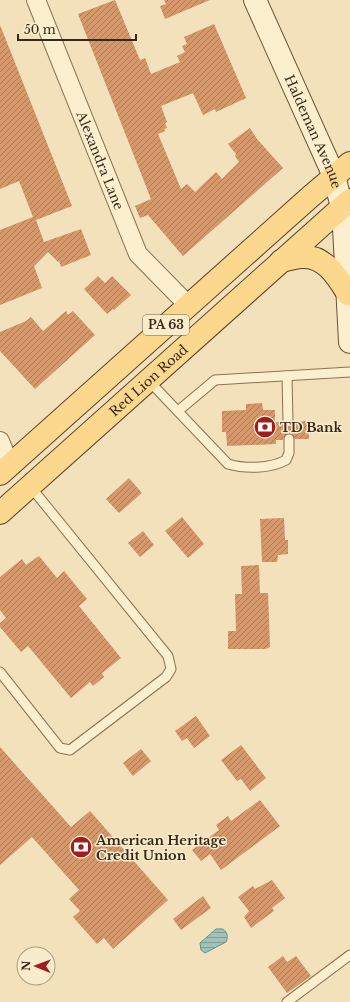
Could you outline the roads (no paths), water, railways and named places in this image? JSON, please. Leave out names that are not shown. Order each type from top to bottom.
[{"type":"main road","name":"Haldeman Avenue","points":[[254,0],[346,204],[350,342]]},
{"type":"main road","name":"PA 63","points":[[5,470],[188,305],[350,163]]},
{"type":"main road","name":"Red Lion Road","points":[[0,513],[346,204]]},
{"type":"main road","points":[[281,261],[303,256],[315,259],[326,265],[336,274],[348,294]]},
{"type":"street","name":"Alexandra Lane","points":[[36,0],[138,254],[188,305]]},
{"type":"street","points":[[0,442],[5,470]]},
{"type":"lane","points":[[178,411],[215,380],[350,372]]},
{"type":"lane","points":[[287,376],[288,422]]},
{"type":"lane","points":[[149,381],[228,464],[240,467],[278,465],[286,460],[289,453],[289,439]]},
{"type":"lane","points":[[0,672],[60,748],[70,750],[166,677],[171,669],[168,656],[30,486]]},
{"type":"lane","points":[[287,1002],[350,955]]},
{"type":"water","points":[[216,929],[223,929],[226,932],[226,942],[205,953],[201,950],[200,943]]},
{"type":"place","name":"TD Bank","points":[[265,427]]},
{"type":"place","name":"American Heritage Credit Union","points":[[81,847]]}]
